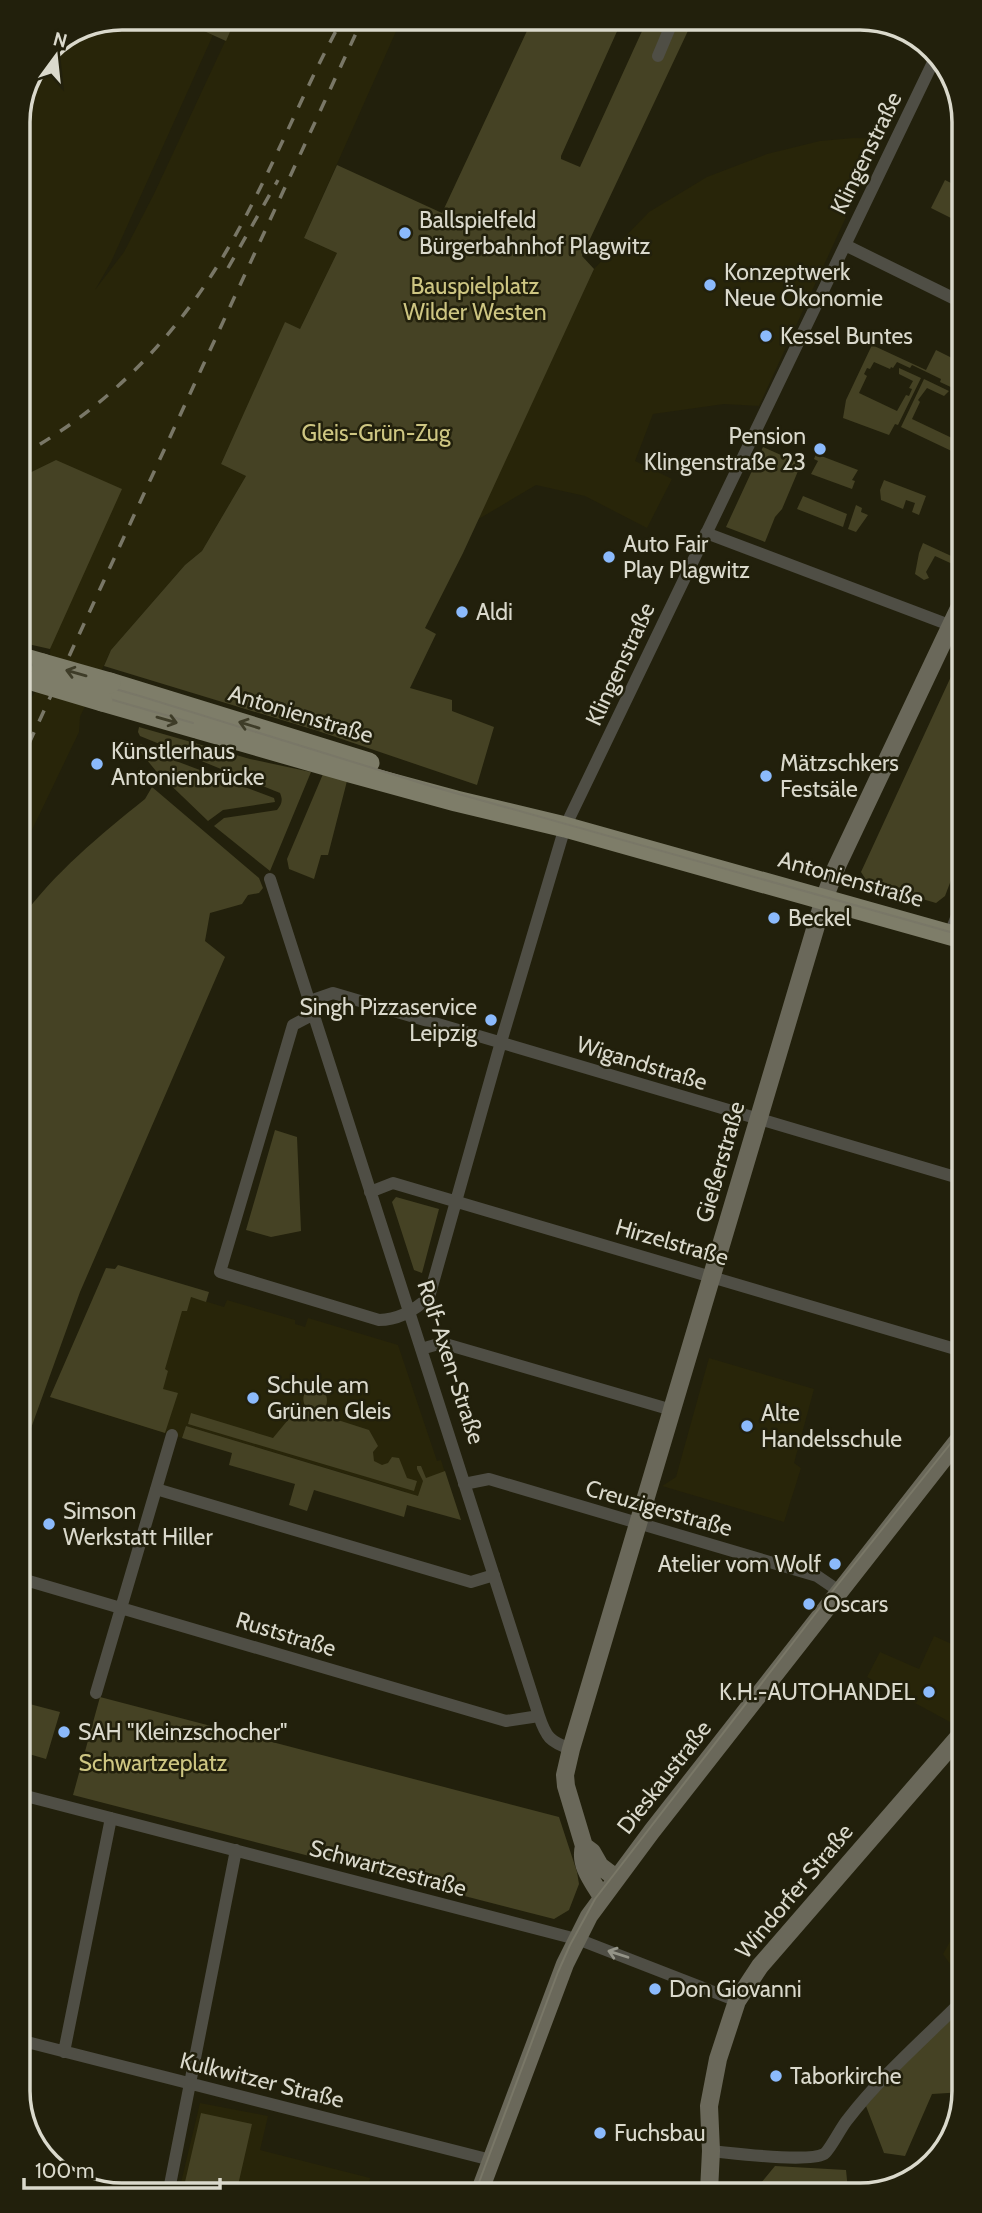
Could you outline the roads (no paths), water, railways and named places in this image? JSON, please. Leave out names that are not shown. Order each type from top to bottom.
[{"type":"main road","name":"Antonienstraße","points":[[32,674],[106,692],[312,753],[456,801],[565,827],[952,935]]},
{"type":"street","points":[[658,56],[669,30]]},
{"type":"street","name":"Klingenstraße","points":[[409,1312],[429,1297],[565,827],[932,65]]},
{"type":"street","points":[[845,245],[952,298]]},
{"type":"street","points":[[706,533],[952,625]]},
{"type":"street","name":"Gießerstraße","points":[[571,1749],[824,899],[836,868],[952,635]]},
{"type":"street","name":"Rolf-Axen-Straße","points":[[270,879],[545,1734],[557,1744],[571,1749]]},
{"type":"street","name":"Wigandstraße","points":[[310,1001],[333,993],[952,1176]]},
{"type":"street","points":[[314,1014],[293,1026],[220,1272],[379,1320],[388,1320],[409,1312]]},
{"type":"street","name":"Hirzelstraße","points":[[370,1192],[393,1183],[457,1200],[952,1348]]},
{"type":"street","points":[[421,1349],[442,1343],[673,1410]]},
{"type":"street","points":[[96,1693],[172,1434]]},
{"type":"street","name":"Dieskaustraße","points":[[483,2183],[550,2002],[577,1939],[602,1897],[952,1448]]},
{"type":"street","name":"Creuzigerstraße","points":[[464,1484],[489,1479],[817,1576],[839,1591]]},
{"type":"street","points":[[156,1489],[471,1582],[494,1575]]},
{"type":"street","name":"Ruststraße","points":[[30,1580],[506,1721],[539,1716]]},
{"type":"street","name":"Windorfer Straße","points":[[709,2183],[709,2106],[718,2059],[737,2001],[760,1966],[952,1746]]},
{"type":"street","points":[[571,1749],[565,1775],[566,1786],[584,1846],[582,1854],[585,1868],[602,1897]]},
{"type":"street","name":"Schwartzestraße","points":[[30,1797],[577,1939],[619,1953],[737,2001]]},
{"type":"street","points":[[64,2052],[111,1818]]},
{"type":"street","points":[[584,1846],[592,1852],[600,1866],[617,1878]]},
{"type":"street","points":[[170,2183],[236,1850]]},
{"type":"street","points":[[711,2151],[780,2157],[822,2155],[830,2148],[838,2131],[864,2099],[952,2011]]},
{"type":"street","name":"Kulkwitzer Straße","points":[[30,2043],[491,2160]]},
{"type":"tram line","points":[[30,664],[434,787],[952,932]]},
{"type":"tram line","points":[[30,676],[193,723]]},
{"type":"tram line","points":[[479,2183],[558,1972],[595,1899],[835,1588],[952,1442]]},
{"type":"railway","points":[[30,449],[82,416],[110,393],[137,368],[186,312],[243,222],[337,30]]},
{"type":"railway","points":[[30,741],[357,30]]},
{"type":"railway","points":[[228,268],[278,180]]},
{"type":"place","name":"Ballspielfeld Bürgerbahnhof Plagwitz","points":[[405,233]]},
{"type":"place","name":"Konzeptwerk Neue Ökonomie","points":[[710,285]]},
{"type":"place","name":"Kessel Buntes","points":[[766,336]]},
{"type":"place","name":"Pension Klingenstraße 23","points":[[820,449]]},
{"type":"place","name":"Auto Fair Play Plagwitz","points":[[609,557]]},
{"type":"place","name":"Aldi","points":[[462,612]]},
{"type":"place","name":"Künstlerhaus Antonienbrücke","points":[[97,764]]},
{"type":"place","name":"Mätzschkers Festsäle","points":[[766,776]]},
{"type":"place","name":"Beckel","points":[[774,918]]},
{"type":"place","name":"Singh Pizzaservice Leipzig","points":[[491,1020]]},
{"type":"place","name":"Schule am Grünen Gleis","points":[[253,1398]]},
{"type":"place","name":"Alte Handelsschule","points":[[747,1426]]},
{"type":"place","name":"Simson Werkstatt Hiller","points":[[49,1524]]},
{"type":"place","name":"Atelier vom Wolf","points":[[835,1564]]},
{"type":"place","name":"Oscars","points":[[809,1604]]},
{"type":"place","name":"K.H.-AUTOHANDEL","points":[[929,1692]]},
{"type":"place","name":"SAH \"Kleinzschocher\"","points":[[64,1732]]},
{"type":"place","name":"Don Giovanni","points":[[655,1989]]},
{"type":"place","name":"Taborkirche","points":[[776,2076]]},
{"type":"place","name":"Fuchsbau","points":[[600,2133]]},
{"type":"park label","name":"Bauspielplatz Wilder Westen","points":[[475,299]]},
{"type":"park label","name":"Gleis-Grün-Zug","points":[[376,433]]},
{"type":"park label","name":"Schwartzeplatz","points":[[153,1763]]}]
